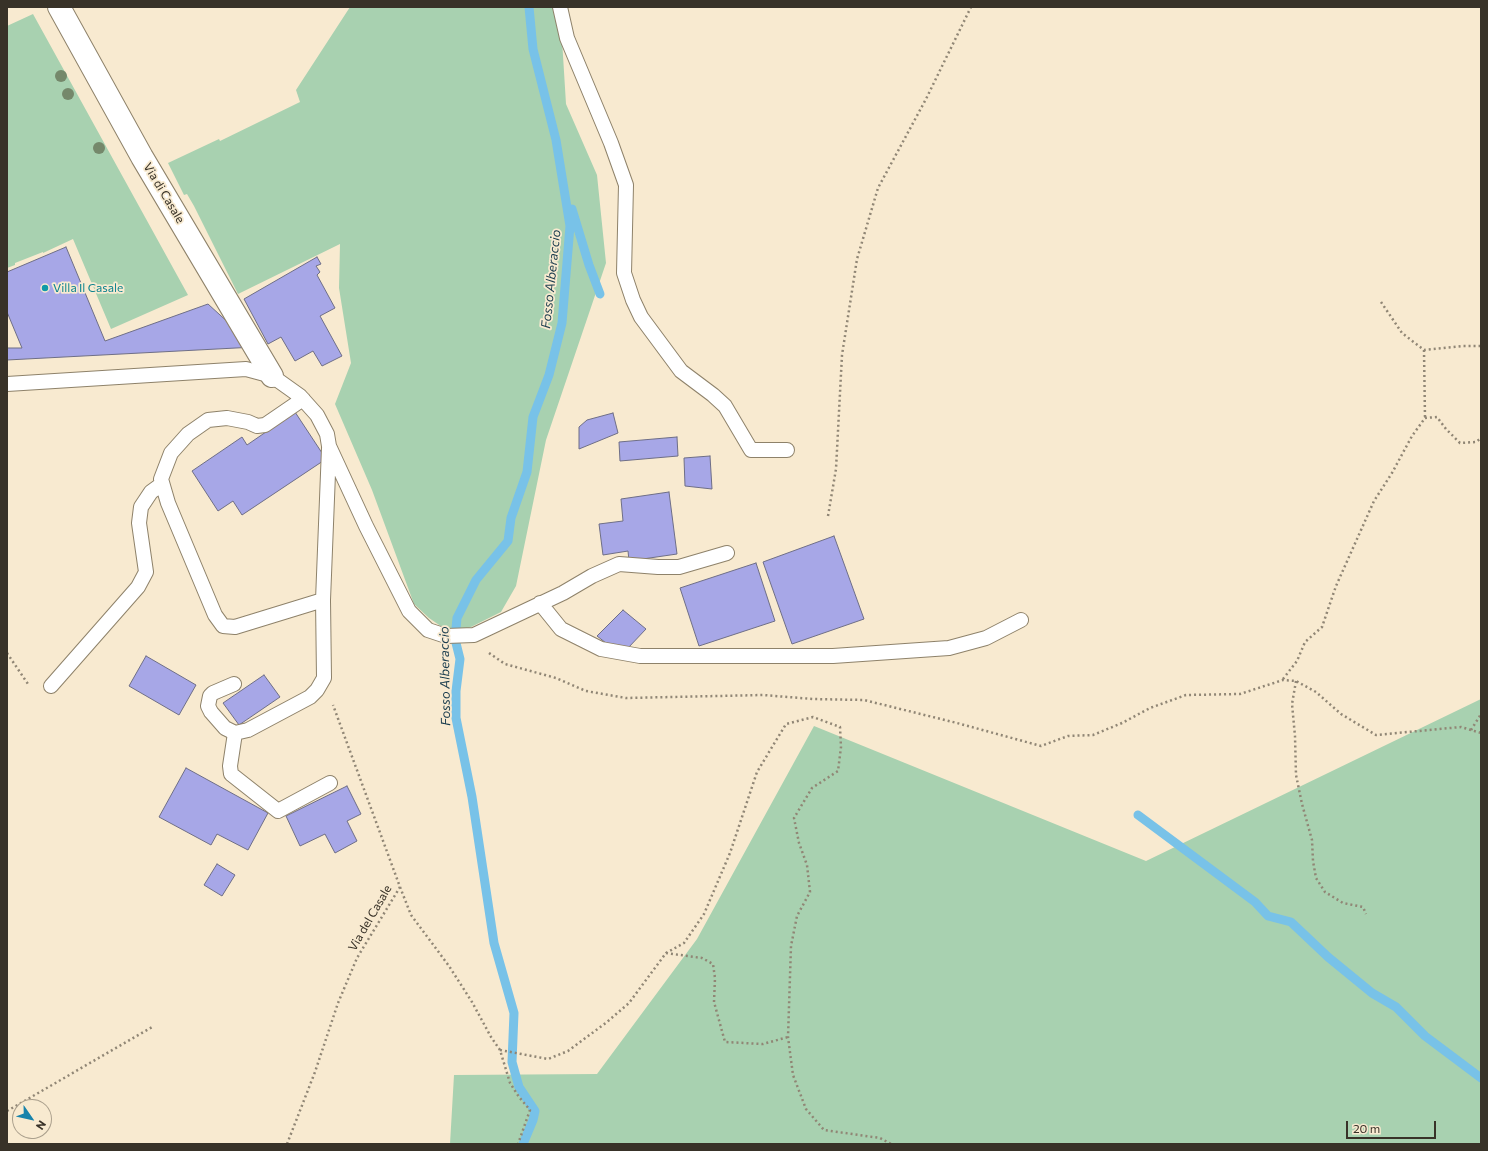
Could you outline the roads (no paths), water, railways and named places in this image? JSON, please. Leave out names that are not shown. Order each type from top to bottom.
[{"type":"street","name":"Via di Casale","points":[[59,7],[142,157],[272,376]]},
{"type":"lane","points":[[560,7],[567,38],[611,143],[626,185],[624,272],[633,300],[641,317],[681,371],[725,406],[751,450],[787,450]]},
{"type":"lane","points":[[7,384],[246,369],[272,376],[300,396],[317,415],[326,434],[329,446],[366,526],[409,611],[428,630],[446,636],[470,635],[562,593],[592,576],[619,564],[658,568],[679,567],[727,553]]},
{"type":"lane","points":[[303,399],[265,425],[257,426],[248,422],[228,418],[208,420],[188,434],[171,453],[161,479],[168,503],[215,616],[222,626],[235,627],[323,600]]},
{"type":"lane","points":[[234,684],[213,693],[210,696],[208,706],[211,712],[225,728],[235,733],[248,730],[310,697],[317,690],[324,678],[323,600],[329,446]]},
{"type":"lane","points":[[51,686],[138,587],[146,572],[139,523],[141,507],[151,492],[162,484]]},
{"type":"lane","points":[[540,603],[561,629],[600,649],[640,656],[833,656],[949,648],[986,638],[1021,620]]},
{"type":"lane","points":[[235,733],[230,766],[231,774],[278,811],[330,783]]},
{"type":"waterway","name":"Fosso Alberaccio","points":[[523,1144],[535,1111],[519,1087],[512,1062],[514,1013],[494,943],[472,797],[456,718],[456,691],[460,659],[455,639],[457,618],[476,580],[508,541],[511,518],[527,472],[533,417],[549,375],[562,323],[570,226],[556,140],[533,49],[529,7]]},
{"type":"waterway","points":[[572,209],[589,265],[600,294]]},
{"type":"waterway","points":[[1138,815],[1255,902],[1268,916],[1291,922],[1328,957],[1372,993],[1396,1007],[1425,1036],[1481,1078]]},
{"type":"place","name":"Villa Il Casale","points":[[45,288]]}]
